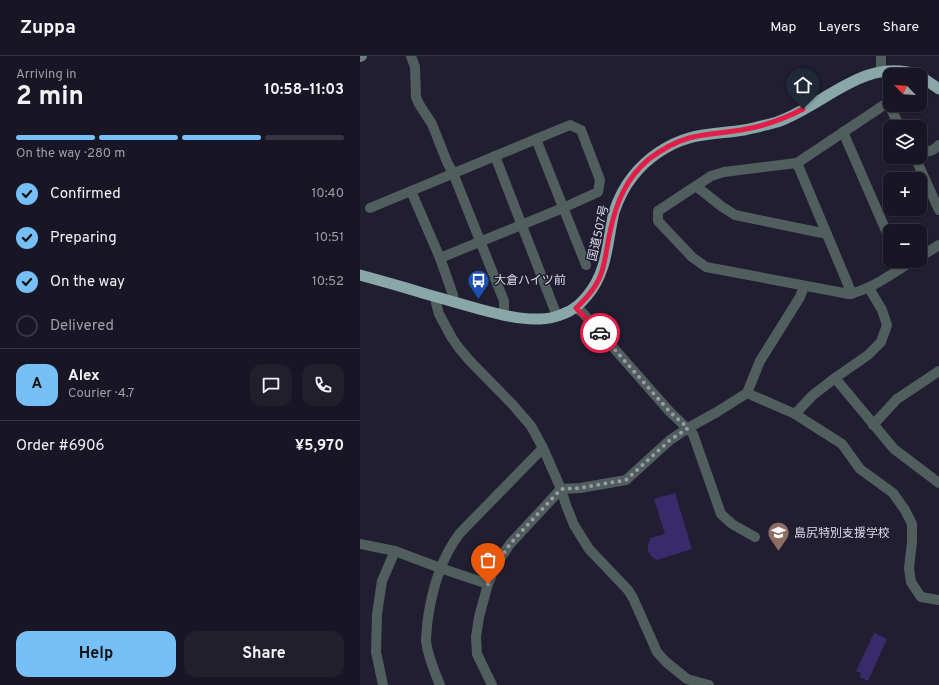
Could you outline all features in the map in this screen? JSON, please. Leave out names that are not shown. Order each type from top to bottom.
[{"type":"highway","name":"国道507号","points":[[360,276],[503,315],[538,320],[548,319],[570,311],[576,308],[592,291],[596,284],[602,272],[614,212],[619,199],[633,176],[649,159],[668,147],[689,138],[745,130],[779,121],[817,101],[848,81],[880,70]]},
{"type":"highway","name":"国道507号","points":[[927,81],[939,89]]},
{"type":"street","points":[[411,56],[415,67],[416,97],[418,104],[432,124],[453,173],[504,301],[503,315]]},
{"type":"street","points":[[880,70],[881,56]]},
{"type":"street","points":[[895,268],[869,288],[849,294],[706,267],[692,258],[658,221],[658,211],[711,176],[724,172],[798,163],[884,105],[890,107],[896,120]]},
{"type":"street","points":[[370,208],[570,125],[580,130],[600,180],[598,192],[563,208],[440,258]]},
{"type":"street","points":[[843,132],[883,224]]},
{"type":"street","points":[[536,139],[586,265]]},
{"type":"street","points":[[927,152],[933,150],[939,145]]},
{"type":"street","points":[[495,156],[557,316]]},
{"type":"street","points":[[798,163],[852,294]]},
{"type":"street","points":[[918,164],[939,210]]},
{"type":"street","points":[[696,186],[735,215],[827,234]]},
{"type":"street","points":[[411,191],[440,258],[454,302]]},
{"type":"street","points":[[927,253],[939,246]]},
{"type":"street","points":[[490,685],[477,654],[476,637],[479,617],[488,584],[496,565],[510,544],[561,489],[580,488],[626,480],[670,440],[747,393],[760,361],[800,297],[804,286]]},
{"type":"street","points":[[795,414],[813,395],[868,356],[881,342],[887,325],[882,310],[869,288]]},
{"type":"street","points":[[436,297],[439,314],[459,348],[531,426],[543,448],[561,489],[574,525],[589,549],[628,590],[657,652],[666,662],[687,679],[709,685]]},
{"type":"street","points":[[576,308],[584,315],[670,412],[693,434],[720,514],[732,524],[754,537]]},
{"type":"street","points":[[873,424],[897,399],[939,371]]},
{"type":"street","points":[[835,378],[894,449],[939,483]]},
{"type":"street","points":[[747,393],[795,414],[842,444],[860,469],[893,493],[906,510],[912,524],[912,542],[909,568],[911,582],[921,597],[939,600]]},
{"type":"street","points":[[440,685],[432,668],[426,640],[429,613],[440,568],[451,544],[460,533],[543,448]]},
{"type":"street","points":[[360,544],[395,551],[488,584]]},
{"type":"street","points":[[383,685],[376,652],[377,614],[382,581],[395,551]]},
{"type":"building","points":[[675,493],[692,549],[657,560],[651,556],[648,551],[650,538],[665,534],[654,499]]},
{"type":"building","points":[[874,633],[887,639],[868,681],[859,677],[861,673],[856,671]]},
{"type":"way so far","points":[[488,584],[496,565],[510,544],[561,489],[580,488],[626,480],[670,440],[688,428],[670,412],[600,333]]},
{"type":"place","name":"大倉ハイツ前","points":[[478,300]]},
{"type":"place","name":"島尻特別支援学校","points":[[779,552]]},
{"type":"route","points":[[600,333],[582,312],[576,308],[592,291],[602,272],[616,206],[628,182],[639,168],[660,151],[689,138],[745,130],[765,125],[779,121],[803,109]]}]
